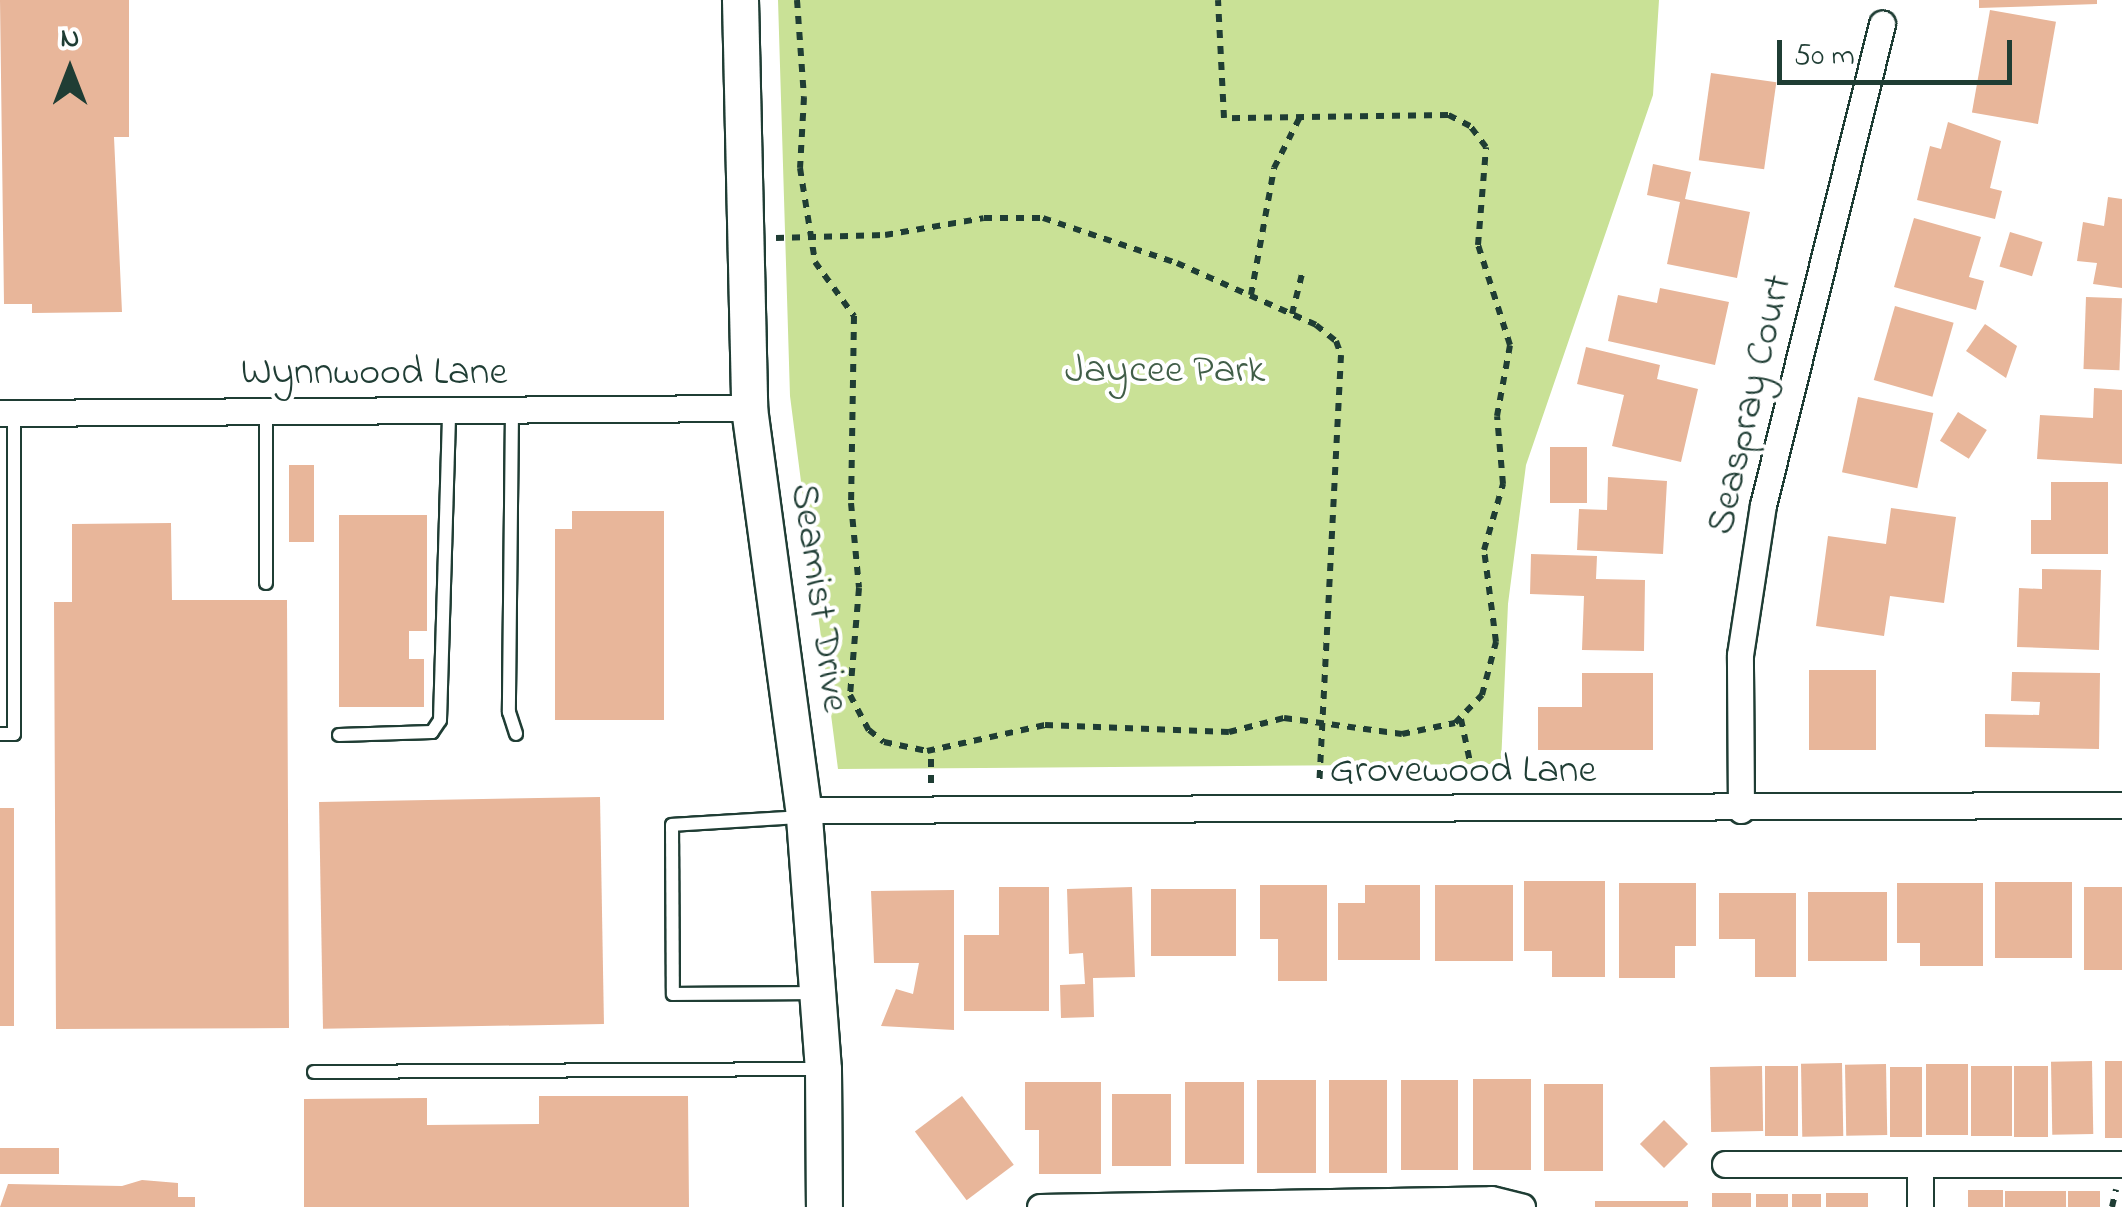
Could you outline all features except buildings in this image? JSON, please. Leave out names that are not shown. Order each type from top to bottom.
[{"type":"street","name":"Seamist Drive","points":[[740,0],[749,408],[804,813],[823,1069],[824,1207]]},
{"type":"street","name":"Seaspray Court","points":[[1741,810],[1740,655],[1762,505],[1882,23]]},
{"type":"street","name":"Wynnwood Lane","points":[[7,413],[749,408]]},
{"type":"street","name":"Grovewood Lane","points":[[804,813],[2122,805]]},
{"type":"street","points":[[1725,1164],[1920,1164],[2119,1175]]},
{"type":"street","points":[[1920,1164],[1920,1207]]},
{"type":"street","points":[[1040,1207],[1491,1199],[1522,1207]]},
{"type":"lane","points":[[339,735],[432,732],[440,720],[449,410]]},
{"type":"lane","points":[[512,410],[508,712],[516,734]]},
{"type":"lane","points":[[266,412],[266,583]]},
{"type":"lane","points":[[0,734],[14,734],[7,413]]},
{"type":"lane","points":[[804,813],[672,825],[673,994],[818,993]]},
{"type":"lane","points":[[314,1072],[823,1069]]},
{"type":"path","points":[[797,0],[804,97],[800,168],[815,262],[854,316],[851,502],[859,588],[850,695],[869,730],[884,742],[926,751],[1045,725],[1229,732],[1264,721],[1320,720],[1388,734],[1461,720],[1482,695],[1496,642],[1484,550],[1503,484],[1497,416],[1510,345],[1478,246],[1490,161],[1480,136],[1448,115],[1224,118],[1218,0]]},
{"type":"path","points":[[1251,295],[1274,168],[1301,116]]},
{"type":"path","points":[[744,238],[885,236],[984,218],[1043,218],[1251,295],[1336,341],[1341,355],[1318,809]]},
{"type":"path","points":[[1292,314],[1303,270]]},
{"type":"path","points":[[1461,720],[1474,758],[1475,809]]},
{"type":"path","points":[[2112,1207],[2119,1175]]},
{"type":"green space","name":"Jaycee Park","points":[[778,0],[1659,0],[1653,95],[1526,465],[1508,604],[1501,764],[838,769],[790,396]]}]
